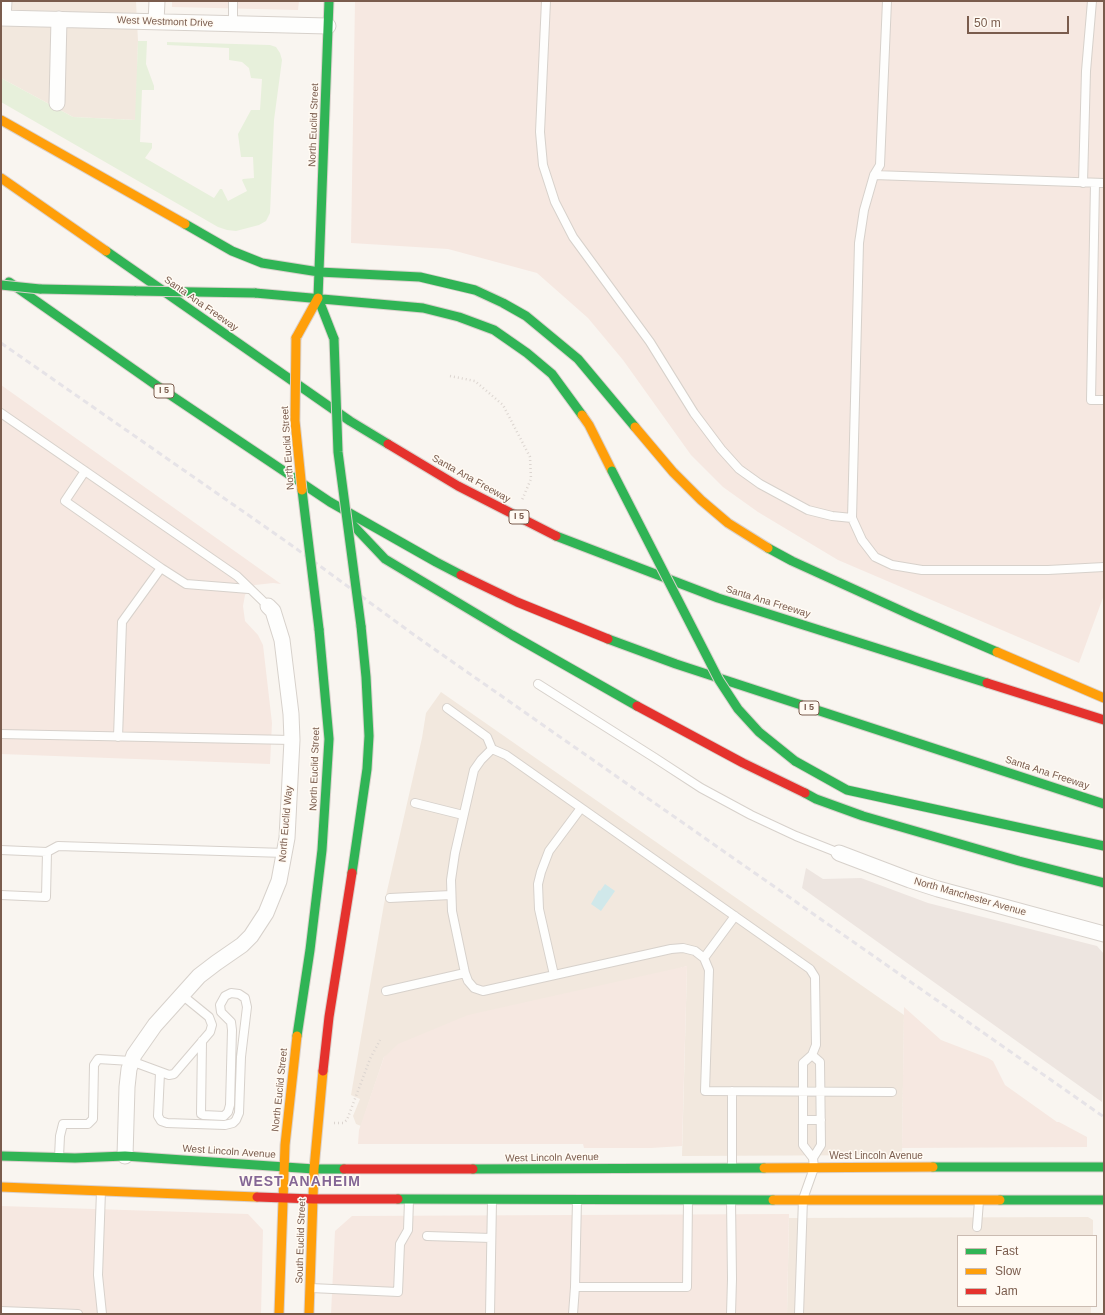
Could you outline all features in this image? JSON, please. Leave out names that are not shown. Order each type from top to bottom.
[{"type":"main road","name":"North Euclid Street","points":[[314,1169],[329,1017],[366,778],[369,736],[362,626],[338,452],[334,339],[318,298],[329,1]]},
{"type":"main road","points":[[1,120],[232,251],[262,263],[319,272],[420,277],[475,290],[503,302],[526,316],[578,359],[674,472],[700,500],[728,523],[756,541],[792,560],[913,616],[1104,698]]},
{"type":"main road","name":"Santa Ana Freeway","points":[[1,178],[350,421],[458,486],[556,536],[718,598],[1104,720]]},
{"type":"main road","name":"Santa Ana Freeway","points":[[1,277],[163,390],[330,502],[436,562],[517,602],[598,635],[676,664],[1104,804]]},
{"type":"main road","points":[[1,285],[40,289],[255,292],[423,308],[459,317],[494,330],[527,353],[552,374],[589,425],[719,680],[738,709],[759,732],[795,761],[847,790],[1104,846]]},
{"type":"main road","name":"North Euclid Street","points":[[284,1198],[285,1145],[299,1018],[310,950],[322,850],[329,739],[319,630],[295,421],[296,338],[318,298]]},
{"type":"main road","points":[[330,502],[385,558],[512,635],[658,718],[743,763],[816,799],[863,816],[1104,884]]},
{"type":"main road","name":"West Lincoln Avenue","points":[[1,1156],[59,1158],[125,1156],[314,1169],[732,1168],[813,1163],[1104,1167]]},
{"type":"main road","name":"South Euclid Street","points":[[309,1314],[314,1169]]},
{"type":"main road","points":[[1,1187],[314,1199],[1104,1200]]},
{"type":"main road","name":"South Euclid Street","points":[[279,1314],[284,1198]]},
{"type":"street","points":[[2,18],[4,1]]},
{"type":"street","points":[[156,22],[157,1]]},
{"type":"street","name":"West Westmont Drive","points":[[2,18],[328,26]]},
{"type":"street","points":[[57,103],[60,19]]},
{"type":"street","name":"North Euclid Way","points":[[125,1156],[126,1093],[134,1054],[182,995],[206,969],[238,948],[251,936],[266,913],[273,899],[279,881],[285,853],[289,804],[292,740],[291,714],[282,640],[273,611],[268,606]]},
{"type":"street","name":"North Manchester Avenue","points":[[839,853],[904,878],[938,889],[1104,934]]},
{"type":"lane","points":[[233,1],[233,24]]},
{"type":"lane","points":[[546,1],[540,132],[543,165],[556,202],[573,237],[650,342],[694,413],[721,449],[740,469],[760,484],[808,510],[832,516],[852,518]]},
{"type":"lane","points":[[887,1],[880,165],[874,175],[864,210],[859,243],[852,518],[862,540],[875,557],[892,565],[922,570],[1048,570],[1104,567]]},
{"type":"lane","points":[[1083,183],[1086,71],[1092,1]]},
{"type":"lane","points":[[874,175],[1100,183],[1091,400],[1104,400]]},
{"type":"lane","points":[[1,413],[237,576],[268,606]]},
{"type":"lane","points":[[85,471],[65,501],[186,584],[249,589]]},
{"type":"lane","points":[[118,737],[122,622],[161,568]]},
{"type":"lane","points":[[538,684],[701,788],[750,815],[796,836],[839,853]]},
{"type":"lane","points":[[447,708],[487,737],[492,749],[506,755],[810,968],[815,978],[816,1045],[812,1055],[803,1063],[803,1145],[813,1163]]},
{"type":"lane","points":[[1,734],[292,740]]},
{"type":"lane","points":[[492,749],[474,770],[463,814],[451,880],[452,911],[468,981],[474,988],[484,991],[671,949],[683,948],[695,951],[704,958],[709,970],[706,1091],[892,1092]]},
{"type":"lane","points":[[415,803],[463,814]]},
{"type":"lane","points":[[554,975],[539,908],[538,884],[540,872],[549,851],[581,808]]},
{"type":"lane","points":[[1,850],[47,852],[58,846],[285,853]]},
{"type":"lane","points":[[1,895],[46,897],[47,852]]},
{"type":"lane","points":[[390,898],[451,895]]},
{"type":"lane","points":[[704,958],[735,916]]},
{"type":"lane","points":[[386,991],[466,973]]},
{"type":"lane","points":[[160,1073],[158,1116],[161,1121],[167,1123],[225,1125],[233,1123],[239,1113],[241,1057],[247,1008],[245,998],[239,994],[231,993],[224,996],[220,1005],[221,1012],[231,1022],[232,1030],[230,1106],[228,1112],[224,1116],[201,1114],[202,1041]]},
{"type":"lane","points":[[59,1158],[60,1136],[63,1124],[88,1124],[93,1119],[94,1065],[98,1059],[132,1061],[160,1073],[169,1075],[174,1074],[212,1029],[211,1020],[182,995]]},
{"type":"lane","points":[[799,1314],[803,1199],[813,1163],[820,1145],[820,1062],[812,1055]]},
{"type":"lane","points":[[732,1091],[732,1168]]},
{"type":"lane","points":[[803,1120],[821,1120]]},
{"type":"lane","points":[[101,1191],[98,1276],[102,1314]]},
{"type":"lane","points":[[310,1288],[398,1292],[400,1244],[408,1230],[409,1199]]},
{"type":"lane","points":[[490,1314],[492,1199]]},
{"type":"lane","points":[[573,1314],[577,1199]]},
{"type":"lane","points":[[575,1287],[687,1287],[688,1199]]},
{"type":"lane","points":[[731,1199],[731,1314]]},
{"type":"lane","points":[[977,1227],[979,1200]]},
{"type":"lane","points":[[427,1236],[491,1238]]},
{"type":"lane","points":[[1,1311],[78,1314]]},
{"type":"path","points":[[450,376],[475,381],[503,405],[530,457],[532,480],[515,515]]},
{"type":"path","points":[[334,1123],[343,1123],[347,1120],[370,1059],[380,1040]]},
{"type":"shaded area","points":[[1,1],[136,1],[138,41],[136,120],[73,117],[1,78]]},
{"type":"shaded area","points":[[172,1],[299,1],[298,10],[172,7]]},
{"type":"shaded area","points":[[355,1],[1104,1],[1104,595],[1079,663],[838,560],[758,512],[723,487],[691,455],[623,360],[588,318],[537,273],[448,249],[351,243]]},
{"type":"shaded area","points":[[1,385],[281,584],[273,583],[255,585],[249,589],[245,595],[243,606],[245,621],[258,635],[263,645],[272,723],[270,764],[1,754]]},
{"type":"shaded area","points":[[441,692],[904,1015],[902,1155],[682,1156],[687,966],[384,1057],[361,1126],[356,1124],[353,1116],[360,1099],[351,1095],[384,904],[422,738],[426,713]]},
{"type":"shaded area","points":[[806,868],[823,879],[861,878],[928,903],[1097,946],[1104,954],[1102,1102],[802,888]]},
{"type":"shaded area","points":[[687,966],[682,1146],[651,1148],[584,1148],[583,1144],[358,1144],[359,1130],[384,1057],[398,1044],[468,1015]]},
{"type":"shaded area","points":[[904,1007],[941,1040],[993,1061],[1005,1085],[1057,1122],[1087,1137],[1087,1147],[902,1148]]},
{"type":"shaded area","points":[[1,1206],[248,1214],[263,1230],[261,1314],[1,1314]]},
{"type":"shaded area","points":[[789,1214],[787,1314],[331,1314],[335,1231],[352,1216]]},
{"type":"shaded area","points":[[1088,1217],[1093,1220],[1093,1235],[957,1235],[957,1307],[1091,1307],[1091,1314],[787,1314],[789,1218]]},
{"type":"green space","points":[[138,41],[147,41],[146,64],[154,86],[154,90],[142,90],[140,142],[152,143],[152,148],[145,158],[214,198],[220,189],[222,189],[228,201],[247,191],[242,180],[243,179],[254,178],[253,157],[241,157],[238,134],[251,110],[260,110],[262,79],[251,78],[249,68],[242,62],[229,60],[229,48],[167,45],[167,42],[270,45],[276,47],[282,60],[274,120],[270,213],[266,221],[259,225],[236,231],[218,227],[1,102],[1,78],[73,117],[135,120]]},
{"type":"water","points":[[605,884],[615,891],[601,911],[591,904],[599,890],[600,891]]},
{"type":"railway","points":[[1,343],[287,542],[417,637],[1104,1117]]},
{"type":"traffic: fast","points":[[329,1],[318,298],[334,339]]},
{"type":"traffic: fast","points":[[185,224],[232,251],[262,263],[319,272],[420,277],[475,290],[526,316],[578,359],[635,427]]},
{"type":"traffic: fast","points":[[106,251],[350,421],[388,444]]},
{"type":"traffic: fast","points":[[9,282],[163,390],[330,502],[461,575]]},
{"type":"traffic: fast","points":[[1,285],[40,289]]},
{"type":"traffic: fast","points":[[40,289],[136,291]]},
{"type":"traffic: fast","points":[[136,291],[255,293]]},
{"type":"traffic: fast","points":[[255,293],[423,308],[459,317],[494,330],[527,353],[552,374],[582,415]]},
{"type":"traffic: fast","points":[[334,339],[338,452],[361,626]]},
{"type":"traffic: fast","points":[[612,471],[719,680],[738,709],[759,732],[795,761]]},
{"type":"traffic: fast","points":[[302,490],[319,629]]},
{"type":"traffic: fast","points":[[349,521],[385,559],[512,635],[637,706]]},
{"type":"traffic: fast","points":[[556,536],[718,598],[987,683]]},
{"type":"traffic: fast","points":[[768,548],[792,561],[913,616],[997,652]]},
{"type":"traffic: fast","points":[[352,873],[367,769],[369,736],[366,677],[361,626]]},
{"type":"traffic: fast","points":[[297,1036],[310,950],[322,850],[329,739],[319,629]]},
{"type":"traffic: fast","points":[[608,639],[676,664],[1104,804]]},
{"type":"traffic: fast","points":[[795,761],[847,790],[1104,846]]},
{"type":"traffic: fast","points":[[805,793],[816,799],[863,816],[1019,861],[1104,883]]},
{"type":"traffic: fast","points":[[1,1156],[75,1158],[125,1156],[314,1169],[344,1169]]},
{"type":"traffic: fast","points":[[933,1167],[1104,1167]]},
{"type":"traffic: fast","points":[[473,1169],[764,1168]]},
{"type":"traffic: fast","points":[[398,1199],[773,1200]]},
{"type":"traffic: fast","points":[[1000,1200],[1104,1200]]},
{"type":"traffic: slow","points":[[1,120],[185,224]]},
{"type":"traffic: slow","points":[[1,178],[106,251]]},
{"type":"traffic: slow","points":[[296,338],[318,298]]},
{"type":"traffic: slow","points":[[296,338],[295,421],[302,490]]},
{"type":"traffic: slow","points":[[582,415],[589,425],[612,471]]},
{"type":"traffic: slow","points":[[635,427],[673,472],[701,500],[728,523],[768,548]]},
{"type":"traffic: slow","points":[[997,652],[1104,698]]},
{"type":"traffic: slow","points":[[279,1314],[285,1145],[297,1036]]},
{"type":"traffic: slow","points":[[309,1314],[314,1169],[323,1071]]},
{"type":"traffic: slow","points":[[764,1168],[933,1167]]},
{"type":"traffic: slow","points":[[1,1187],[257,1197]]},
{"type":"traffic: slow","points":[[773,1200],[1000,1200]]},
{"type":"traffic: jam","points":[[388,444],[458,486],[556,536]]},
{"type":"traffic: jam","points":[[461,575],[517,602],[608,639]]},
{"type":"traffic: jam","points":[[987,683],[1104,720]]},
{"type":"traffic: jam","points":[[637,706],[743,763],[805,793]]},
{"type":"traffic: jam","points":[[323,1071],[329,1017],[352,873]]},
{"type":"traffic: jam","points":[[344,1169],[473,1169]]},
{"type":"traffic: jam","points":[[257,1197],[398,1199]]},
{"type":"district","name":"WEST ANAHEIM","points":[[300,1182]]}]
